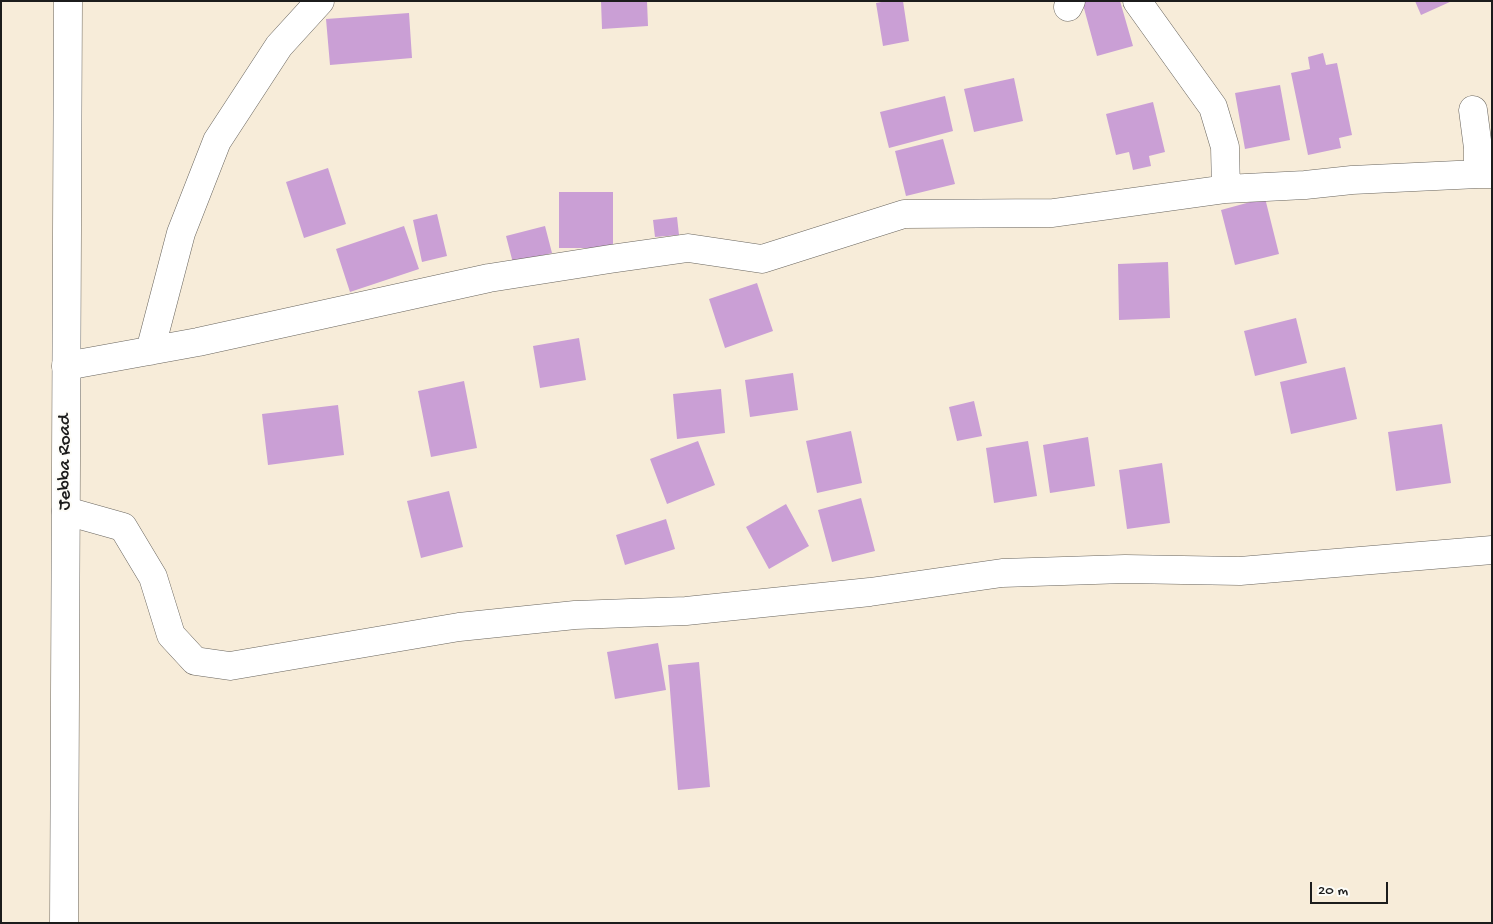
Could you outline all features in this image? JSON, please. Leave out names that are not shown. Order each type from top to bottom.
[{"type":"main road","name":"Jebba Road","points":[[64,923],[68,1]]},
{"type":"main road","points":[[150,351],[181,232],[217,142],[279,46],[320,1]]},
{"type":"main road","points":[[1137,1],[1213,107],[1225,147],[1226,189]]},
{"type":"main road","points":[[66,366],[198,342],[489,278],[610,259],[688,248],[762,259],[904,214],[1053,213],[1226,189],[1485,174],[1478,148],[1473,110]]},
{"type":"main road","points":[[66,511],[124,527],[153,577],[171,635],[195,661],[230,666],[460,627],[574,615],[686,611],[851,594],[1002,573],[1125,569],[1240,571],[1492,550]]},
{"type":"building","points":[[601,1],[647,1],[648,26],[602,29]]},
{"type":"building","points":[[903,1],[909,41],[883,46],[876,3]]},
{"type":"building","points":[[1082,1],[1120,1],[1133,46],[1097,56]]},
{"type":"building","points":[[1415,1],[1452,1],[1421,15]]},
{"type":"building","points":[[409,13],[412,58],[330,65],[326,19]]},
{"type":"building","points":[[1323,53],[1326,65],[1337,63],[1352,135],[1339,138],[1341,148],[1308,155],[1291,73],[1310,69],[1308,57]]},
{"type":"building","points":[[1014,78],[1023,121],[974,132],[964,89]]},
{"type":"building","points":[[1280,85],[1290,140],[1245,149],[1235,93]]},
{"type":"building","points":[[945,96],[953,131],[889,148],[880,112]]},
{"type":"building","points":[[1153,102],[1165,152],[1149,156],[1151,166],[1133,170],[1129,152],[1116,155],[1106,114]]},
{"type":"building","points":[[943,139],[955,184],[906,196],[895,151]]},
{"type":"building","points":[[328,168],[346,224],[304,238],[286,182]]},
{"type":"building","points":[[559,192],[613,192],[613,248],[559,248]]},
{"type":"building","points":[[1265,198],[1279,254],[1235,265],[1221,210]]},
{"type":"building","points":[[437,214],[447,256],[422,262],[413,220]]},
{"type":"building","points":[[677,217],[679,235],[655,237],[653,220]]},
{"type":"building","points":[[404,226],[419,269],[350,292],[336,249]]},
{"type":"building","points":[[545,226],[552,253],[513,263],[506,236]]},
{"type":"building","points":[[1168,262],[1170,318],[1119,320],[1118,264]]},
{"type":"building","points":[[757,283],[773,331],[725,348],[709,299]]},
{"type":"building","points":[[1296,318],[1307,363],[1255,376],[1244,331]]},
{"type":"building","points":[[579,338],[586,380],[540,388],[533,346]]},
{"type":"building","points":[[1345,367],[1357,419],[1291,434],[1280,382]]},
{"type":"building","points":[[793,373],[798,410],[750,417],[745,380]]},
{"type":"building","points":[[464,381],[477,448],[431,457],[418,391]]},
{"type":"building","points":[[721,389],[725,433],[677,439],[673,394]]},
{"type":"building","points":[[974,401],[982,436],[957,441],[949,407]]},
{"type":"building","points":[[338,405],[344,455],[268,465],[262,414]]},
{"type":"building","points":[[1442,424],[1451,483],[1396,491],[1388,432]]},
{"type":"building","points":[[851,431],[862,483],[817,493],[806,441]]},
{"type":"building","points":[[1088,437],[1095,486],[1050,493],[1043,445]]},
{"type":"building","points":[[698,441],[715,485],[667,504],[650,459]]},
{"type":"building","points":[[1028,441],[1037,496],[994,503],[986,448]]},
{"type":"building","points":[[1162,463],[1170,523],[1127,529],[1119,470]]},
{"type":"building","points":[[449,491],[463,547],[421,558],[407,501]]},
{"type":"building","points":[[861,498],[875,551],[832,562],[818,510]]},
{"type":"building","points":[[786,504],[809,546],[769,569],[746,527]]},
{"type":"building","points":[[666,519],[675,549],[625,565],[616,535]]},
{"type":"building","points":[[658,643],[666,690],[615,699],[607,652]]},
{"type":"building","points":[[699,662],[710,787],[678,790],[668,665]]}]
